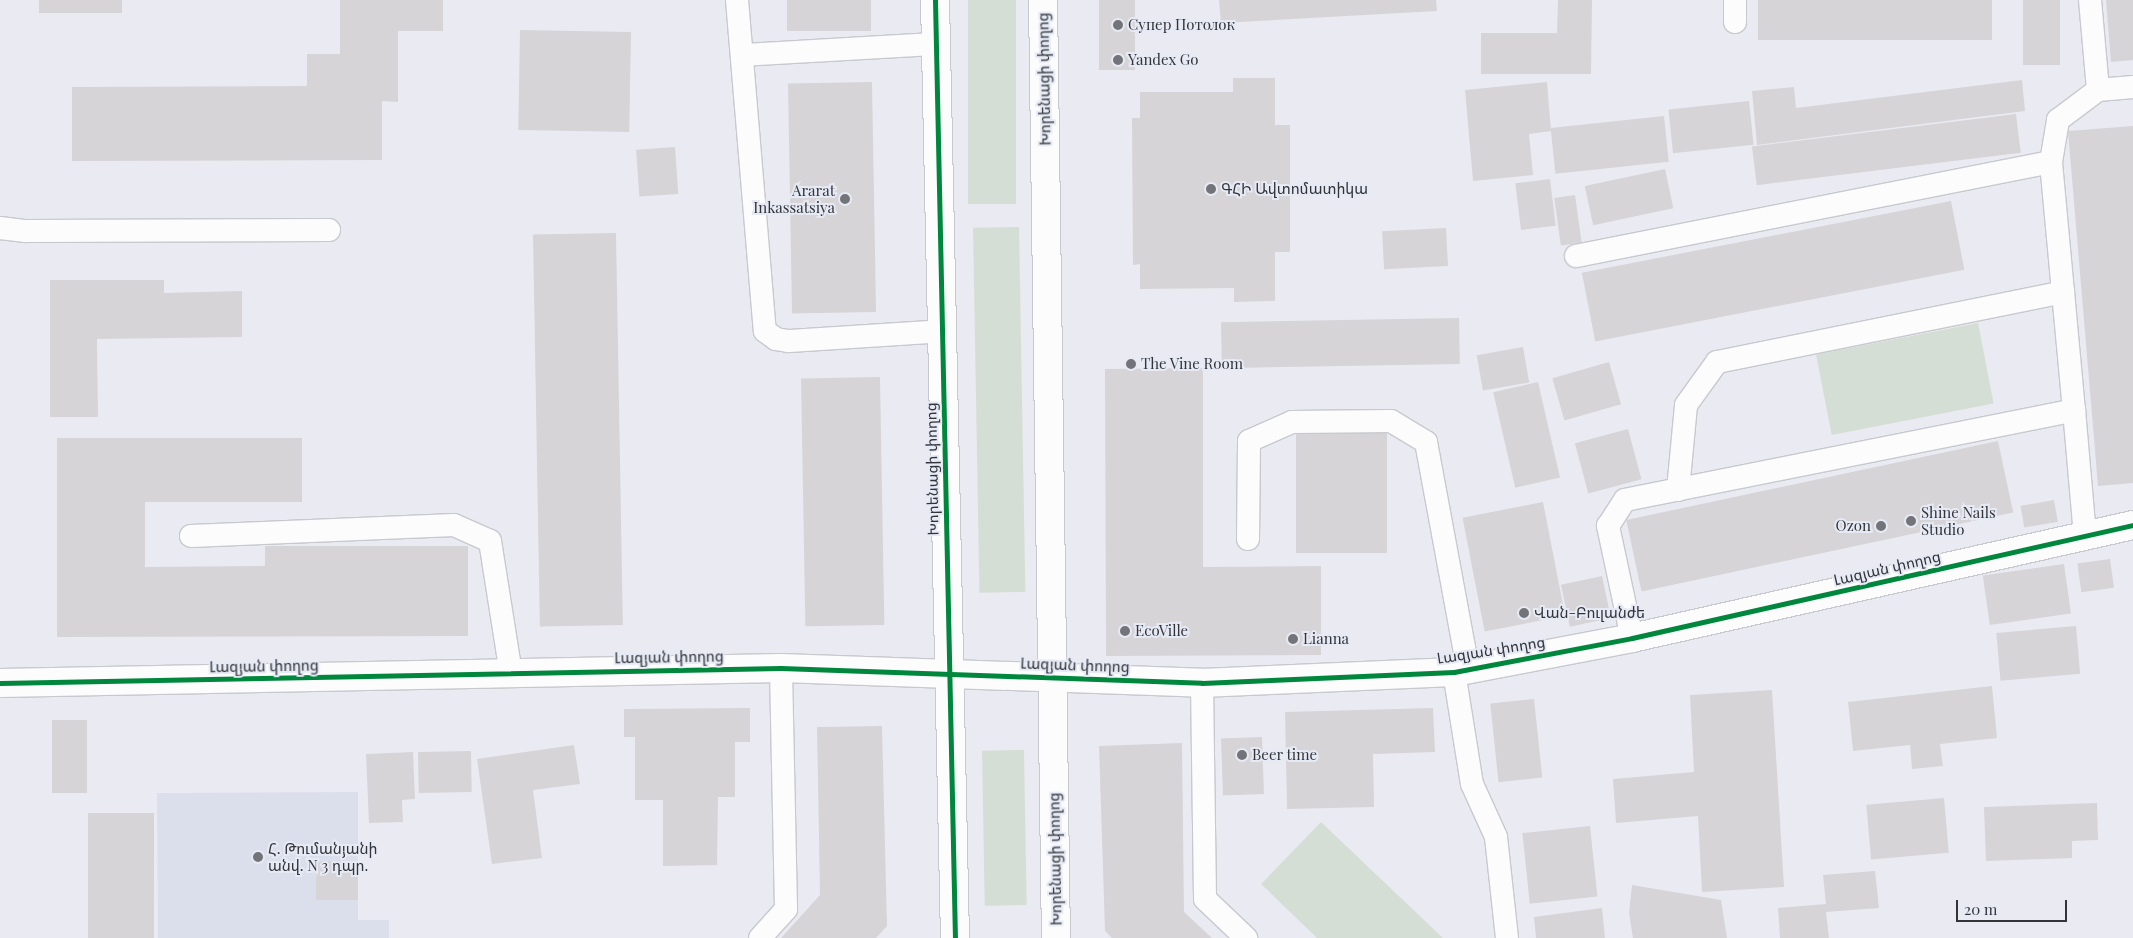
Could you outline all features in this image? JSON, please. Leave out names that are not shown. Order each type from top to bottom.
[{"type":"street","name":"Խորենացի փողոց","points":[[935,0],[955,938]]},
{"type":"street","name":"Խորենացի փողոց","points":[[1043,0],[1056,938]]},
{"type":"street","name":"Լազյան փողոց","points":[[0,683],[781,668],[1202,682],[1461,670],[1632,638],[2133,525]]},
{"type":"lane","points":[[736,0],[743,55],[765,331],[776,339],[789,341],[942,330]]},
{"type":"lane","points":[[1735,0],[1735,22]]},
{"type":"lane","points":[[2090,0],[2098,90]]},
{"type":"lane","points":[[743,55],[936,44]]},
{"type":"lane","points":[[2085,535],[2051,162],[2058,120],[2098,90],[2133,87]]},
{"type":"lane","points":[[1576,256],[2051,162]]},
{"type":"lane","points":[[0,228],[26,231],[329,230]]},
{"type":"lane","points":[[1678,490],[1686,405],[1717,362],[2063,292]]},
{"type":"lane","points":[[1632,638],[1608,526],[1625,500],[2074,410]]},
{"type":"lane","points":[[1248,539],[1249,441],[1292,422],[1391,421],[1426,442],[1461,670],[1472,784],[1496,837],[1507,938]]},
{"type":"lane","points":[[191,536],[454,525],[490,541],[511,673]]},
{"type":"lane","points":[[760,938],[786,909],[781,668]]},
{"type":"lane","points":[[1202,682],[1206,899],[1246,938]]},
{"type":"shaded area","points":[[968,0],[1016,0],[1016,204],[968,204]]},
{"type":"shaded area","points":[[1019,227],[1025,592],[979,593],[973,228]]},
{"type":"shaded area","points":[[1978,323],[1994,403],[1832,435],[1816,354]]},
{"type":"shaded area","points":[[1024,750],[1027,905],[985,906],[982,751]]},
{"type":"shaded area","name":"Հ. Թումանյանի անվ. N 3 դպր.","points":[[358,792],[358,920],[389,920],[389,938],[158,938],[157,793]]},
{"type":"shaded area","points":[[1321,822],[1443,938],[1317,938],[1261,884]]},
{"type":"building","points":[[39,0],[122,0],[122,13],[39,13]]},
{"type":"building","points":[[340,0],[443,0],[443,31],[398,31],[398,102],[382,101],[382,160],[72,161],[72,87],[307,86],[307,54],[340,54]]},
{"type":"building","points":[[787,0],[871,0],[871,31],[787,31]]},
{"type":"building","name":"Супер Потолок","points":[[1099,0],[1135,0],[1135,70],[1099,70]]},
{"type":"building","points":[[1219,0],[1436,0],[1437,11],[1221,23]]},
{"type":"building","points":[[1558,0],[1592,0],[1591,74],[1481,74],[1481,33],[1557,33]]},
{"type":"building","points":[[1758,0],[1992,0],[1992,40],[1758,40]]},
{"type":"building","points":[[2023,0],[2060,0],[2060,65],[2023,65]]},
{"type":"building","points":[[2106,0],[2133,0],[2133,60],[2111,62]]},
{"type":"building","points":[[520,30],[631,32],[629,132],[518,130]]},
{"type":"building","name":"ԳՀԻ Ավտոմատիկա","points":[[1233,78],[1275,78],[1275,125],[1290,125],[1290,252],[1275,252],[1275,301],[1234,302],[1234,288],[1140,289],[1140,264],[1133,265],[1132,118],[1140,118],[1140,92],[1233,92]]},
{"type":"building","points":[[2022,80],[2025,111],[1757,145],[1752,91],[1794,87],[1796,108]]},
{"type":"building","points":[[872,82],[876,312],[792,313],[788,83]]},
{"type":"building","points":[[1547,82],[1551,131],[1529,134],[1533,175],[1473,181],[1465,90]]},
{"type":"building","points":[[1749,101],[1754,145],[1673,153],[1668,109]]},
{"type":"building","points":[[2016,114],[2021,153],[1757,185],[1752,146]]},
{"type":"building","points":[[1664,116],[1669,162],[1555,174],[1551,128]]},
{"type":"building","points":[[2133,126],[2133,483],[2098,486],[2068,131]]},
{"type":"building","points":[[675,147],[678,194],[639,197],[636,150]]},
{"type":"building","points":[[1665,169],[1673,208],[1593,225],[1585,186]]},
{"type":"building","points":[[1550,179],[1556,226],[1521,230],[1515,183]]},
{"type":"building","points":[[1575,195],[1582,243],[1561,245],[1554,198]]},
{"type":"building","points":[[1951,201],[1964,270],[1595,341],[1582,273]]},
{"type":"building","points":[[1446,228],[1448,266],[1384,269],[1382,231]]},
{"type":"building","points":[[616,233],[623,625],[540,626],[533,234]]},
{"type":"building","points":[[50,280],[164,280],[164,293],[242,291],[242,337],[97,339],[98,417],[50,417]]},
{"type":"building","points":[[1459,318],[1460,364],[1222,368],[1221,322]]},
{"type":"building","points":[[1523,347],[1529,382],[1483,391],[1477,355]]},
{"type":"building","points":[[1609,362],[1621,404],[1564,421],[1552,378]]},
{"type":"building","points":[[1203,368],[1203,567],[1321,566],[1321,655],[1106,656],[1105,369]]},
{"type":"building","points":[[880,377],[884,625],[805,626],[801,378]]},
{"type":"building","points":[[1538,382],[1560,477],[1515,488],[1493,392]]},
{"type":"building","points":[[1628,429],[1641,479],[1588,493],[1575,443]]},
{"type":"building","points":[[1296,431],[1387,431],[1387,553],[1296,553]]},
{"type":"building","points":[[57,438],[302,438],[302,502],[145,502],[145,567],[265,566],[265,546],[468,546],[468,636],[57,637]]},
{"type":"building","points":[[1998,441],[2013,512],[1641,591],[1626,520]]},
{"type":"building","points":[[2054,500],[2058,522],[2024,528],[2021,506]]},
{"type":"building","points":[[1543,502],[1565,616],[1485,632],[1463,518]]},
{"type":"building","points":[[2110,559],[2114,588],[2081,592],[2077,564]]},
{"type":"building","points":[[2064,564],[2071,614],[1990,625],[1983,575]]},
{"type":"building","points":[[1602,576],[1611,618],[1570,627],[1561,585]]},
{"type":"building","points":[[2076,626],[2080,674],[2000,681],[1996,633]]},
{"type":"building","points":[[1992,686],[1997,738],[1940,744],[1943,766],[1912,769],[1910,745],[1853,751],[1848,702]]},
{"type":"building","points":[[1772,690],[1784,887],[1702,892],[1698,816],[1616,823],[1613,779],[1694,772],[1690,695]]},
{"type":"building","points":[[1534,699],[1542,778],[1498,782],[1490,704]]},
{"type":"building","points":[[750,708],[750,742],[735,742],[735,797],[718,797],[717,865],[663,866],[663,800],[635,800],[635,737],[624,737],[624,709]]},
{"type":"building","points":[[1433,708],[1435,752],[1373,754],[1374,807],[1287,809],[1285,712]]},
{"type":"building","points":[[52,720],[87,720],[87,793],[52,793]]},
{"type":"building","points":[[882,726],[887,926],[876,938],[781,938],[820,895],[817,727]]},
{"type":"building","points":[[1262,737],[1264,794],[1223,795],[1221,738]]},
{"type":"building","points":[[1182,743],[1184,912],[1212,938],[1112,938],[1105,931],[1099,746]]},
{"type":"building","points":[[574,745],[580,784],[533,790],[542,858],[492,864],[477,759]]},
{"type":"building","points":[[471,751],[472,792],[419,793],[418,752]]},
{"type":"building","points":[[413,752],[415,799],[402,800],[403,822],[369,823],[366,754]]},
{"type":"building","points":[[1944,798],[1949,853],[1871,860],[1866,805]]},
{"type":"building","points":[[2097,803],[2098,840],[2072,841],[2072,858],[1986,861],[1984,807]]},
{"type":"building","points":[[88,813],[154,813],[154,938],[88,938]]},
{"type":"building","points":[[1590,826],[1597,897],[1530,904],[1522,833]]},
{"type":"building","points":[[316,861],[358,861],[358,900],[316,900]]},
{"type":"building","points":[[1875,871],[1879,908],[1826,912],[1829,938],[1780,938],[1778,908],[1826,904],[1823,875]]},
{"type":"building","points":[[1632,885],[1721,900],[1727,938],[1633,938],[1629,913]]},
{"type":"building","points":[[1602,908],[1605,938],[1536,938],[1534,917]]},
{"type":"cycle path","points":[[935,0],[955,938]]},
{"type":"cycle path","points":[[0,683],[781,668],[1202,683],[1454,672],[1632,638],[2133,525]]},
{"type":"place","name":"Супер Потолок","points":[[1118,25]]},
{"type":"place","name":"Yandex Go","points":[[1118,60]]},
{"type":"place","name":"ԳՀԻ Ավտոմատիկա","points":[[1211,189]]},
{"type":"place","name":"Ararat Inkassatsiya","points":[[845,199]]},
{"type":"place","name":"The Vine Room","points":[[1131,364]]},
{"type":"place","name":"Shine Nails Studio","points":[[1911,521]]},
{"type":"place","name":"Ozon","points":[[1881,526]]},
{"type":"place","name":"Վան-Բուլանժե","points":[[1524,613]]},
{"type":"place","name":"EcoVille","points":[[1125,631]]},
{"type":"place","name":"Lianna","points":[[1293,639]]},
{"type":"place","name":"Beer time","points":[[1242,755]]},
{"type":"place","name":"Հ. Թումանյանի անվ. N 3 դպր.","points":[[258,857]]}]
